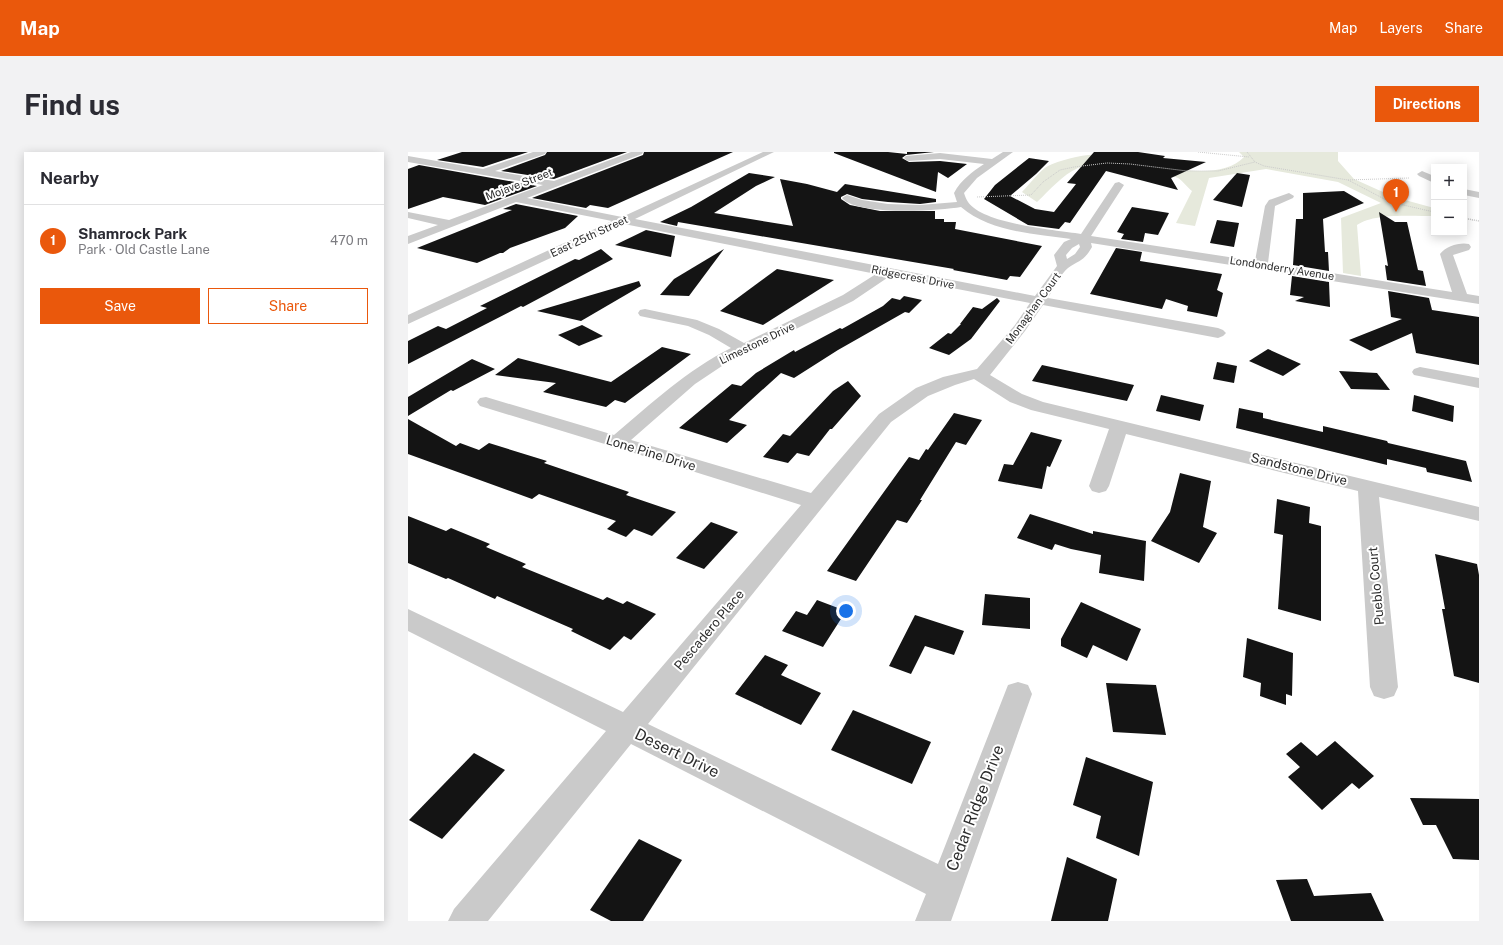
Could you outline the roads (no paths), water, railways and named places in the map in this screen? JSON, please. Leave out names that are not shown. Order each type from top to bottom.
[{"type":"street","points":[[484,171],[542,152]]},
{"type":"street","name":"Mojave Street","points":[[408,240],[639,152]]},
{"type":"street","name":"East 25th Street","points":[[408,320],[755,152]]},
{"type":"street","name":"East 25th Street","points":[[408,311],[770,152]]},
{"type":"street","points":[[847,198],[870,205],[906,208],[964,204],[959,193],[960,189],[1009,152]]},
{"type":"street","points":[[412,159],[436,154]]},
{"type":"street","points":[[909,158],[940,156],[994,162]]},
{"type":"street","points":[[412,159],[554,184]]},
{"type":"street","points":[[1084,238],[1119,185]]},
{"type":"street","points":[[1467,193],[1479,195]]},
{"type":"street","points":[[1261,265],[1270,206],[1273,202],[1289,196]]},
{"type":"street","name":"Ridgecrest Drive","points":[[516,199],[615,220],[1218,333]]},
{"type":"street","name":"Londonderry Avenue","points":[[964,204],[975,212],[995,221],[1020,228],[1479,300]]},
{"type":"street","points":[[408,215],[450,224]]},
{"type":"street","name":"Monaghan Court","points":[[977,374],[983,372],[997,356],[1063,266],[1060,255],[1064,248],[1084,238]]},
{"type":"street","points":[[1461,297],[1446,254],[1452,250],[1465,247]]},
{"type":"street","name":"Limestone Drive","points":[[616,442],[690,380],[722,358],[793,326],[848,298],[888,272]]},
{"type":"street","points":[[645,313],[692,323],[714,332],[742,348]]},
{"type":"street","points":[[1420,372],[1479,383]]},
{"type":"street","name":"Sandstone Drive","points":[[977,374],[1016,398],[1037,406],[1120,425],[1479,514]]},
{"type":"street","name":"Pescadero Place","points":[[466,921],[885,418],[922,392],[949,381],[977,374]]},
{"type":"street","name":"Lone Pine Drive","points":[[486,402],[816,502]]},
{"type":"street","points":[[1099,486],[1120,425]]},
{"type":"street","name":"Pueblo Court","points":[[1368,486],[1384,686]]},
{"type":"street","name":"Desert Drive","points":[[408,619],[946,886]]},
{"type":"street","name":"Cedar Ridge Drive","points":[[933,921],[1018,694]]},
{"type":"place","name":"Shamrock Park","points":[[1396,212]]}]
